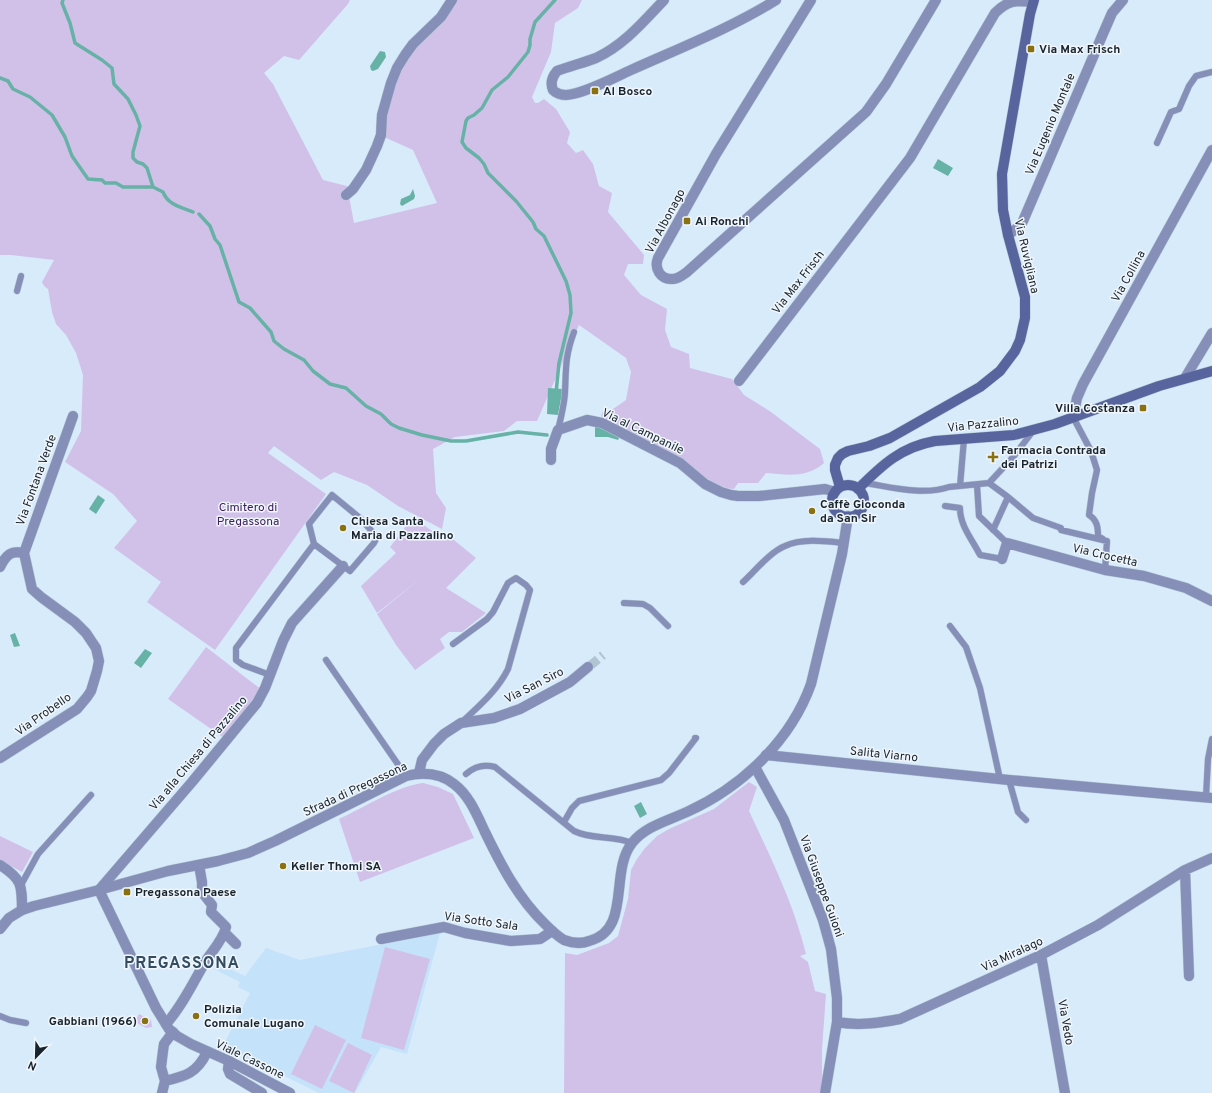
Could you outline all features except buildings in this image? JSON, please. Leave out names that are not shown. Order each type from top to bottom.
[{"type":"main road","name":"Via Ruvigliana","points":[[837,489],[835,465],[838,458],[842,454],[890,438],[980,387],[1000,371],[1015,351],[1023,329],[1025,297],[1008,235],[1004,210],[1002,174],[1029,21],[1034,1]]},
{"type":"main road","name":"Via Pazzalino","points":[[862,486],[887,462],[912,447],[935,441],[1014,435],[1034,430],[1159,386],[1212,370]]},
{"type":"main road","points":[[849,485],[862,486],[862,506],[857,513],[843,516],[835,510],[832,501],[837,489],[849,485]]},
{"type":"street","points":[[346,195],[353,189],[366,170],[377,146],[381,135],[383,110],[397,68],[413,44],[441,17],[452,0]]},
{"type":"street","points":[[664,0],[622,42],[596,58],[557,71],[551,82],[553,90],[560,94],[568,95],[593,86],[700,39],[776,0]]},
{"type":"street","name":"Via Albonago","points":[[811,0],[716,154],[658,258],[656,265],[658,273],[665,278],[676,279],[687,272],[866,112],[886,84],[936,0]]},
{"type":"street","name":"Via Max Frisch","points":[[739,380],[910,158],[995,13],[1000,7],[1014,0],[1034,1]]},
{"type":"street","name":"Via Eugenio Montale","points":[[1008,235],[1020,226],[1023,221],[1112,13],[1123,0]]},
{"type":"street","name":"Via Collina","points":[[1073,417],[1077,398],[1083,384],[1212,150]]},
{"type":"street","points":[[1185,378],[1212,333]]},
{"type":"street","name":"Via Fontana Verde","points":[[24,554],[72,416]]},
{"type":"street","name":"Via al Campanile","points":[[558,430],[587,420],[602,423],[680,463],[705,484],[731,495],[759,496],[837,489]]},
{"type":"street","points":[[551,460],[551,449],[558,430]]},
{"type":"street","points":[[756,767],[781,737],[805,699],[811,684],[826,626],[844,543],[848,516]]},
{"type":"street","points":[[1002,560],[1007,543]]},
{"type":"street","name":"Via Crocetta","points":[[1007,543],[1105,570],[1144,576],[1186,588],[1212,601]]},
{"type":"street","points":[[0,567],[3,561],[12,553],[18,552],[24,554]]},
{"type":"street","name":"Via Probello","points":[[0,758],[76,709],[87,697],[94,684],[98,666],[98,655],[96,648],[86,633],[75,622],[32,589],[24,554]]},
{"type":"street","name":"Via alla Chiesa di Pazzalino","points":[[99,890],[241,724],[262,695],[283,641],[292,623],[346,569]]},
{"type":"street","name":"Via San Siro","points":[[419,773],[422,760],[434,744],[444,734],[461,723],[494,718],[520,709],[570,682],[588,667]]},
{"type":"street","name":"Salita Viarno","points":[[766,755],[1209,798]]},
{"type":"street","name":"Strada di Pregassona","points":[[0,928],[9,918],[22,910],[34,906],[168,871],[234,857],[262,847],[406,776],[419,773],[431,774],[443,778],[454,784],[464,794],[501,864],[519,894],[538,917],[552,931],[564,940],[579,943],[586,942],[599,938],[608,930],[614,919],[623,860],[632,843],[654,827],[717,797],[756,767]]},
{"type":"street","name":"Via Giuseppe Guioni","points":[[756,767],[784,820],[823,920],[830,949],[837,998],[837,1022],[825,1093]]},
{"type":"street","name":"Via Miralago","points":[[837,1022],[851,1025],[900,1020],[1041,955],[1098,925],[1185,870],[1212,858]]},
{"type":"street","points":[[0,865],[17,878],[21,885],[22,910]]},
{"type":"street","points":[[166,1024],[179,1008],[206,960],[225,933],[226,927],[211,912],[212,905],[202,892],[199,865]]},
{"type":"street","points":[[1185,870],[1189,976]]},
{"type":"street","name":"Viale Cassone","points":[[99,890],[156,1008],[173,1032],[183,1040],[229,1061],[290,1093]]},
{"type":"street","name":"Via Sotto Sala","points":[[381,939],[444,927],[465,933],[511,941],[540,939],[552,931]]},
{"type":"street","points":[[225,933],[236,944]]},
{"type":"street","name":"Via Vedo","points":[[1041,955],[1065,1093]]},
{"type":"street","points":[[162,1093],[165,1081],[162,1074],[161,1060],[164,1044],[173,1032]]},
{"type":"street","points":[[165,1081],[192,1072],[202,1061],[207,1052]]},
{"type":"street","points":[[229,1061],[228,1069],[230,1074],[262,1093]]},
{"type":"lane","points":[[1157,143],[1171,112],[1179,109],[1189,86],[1196,76],[1212,72]]},
{"type":"lane","points":[[17,291],[21,276]]},
{"type":"lane","points":[[558,430],[565,395],[568,346],[574,332]]},
{"type":"lane","points":[[1073,417],[1091,451],[1098,470],[1092,493],[1089,515],[1095,518],[1098,526],[1098,536],[1107,541]]},
{"type":"lane","points":[[989,484],[1014,456],[1034,430]]},
{"type":"lane","points":[[960,486],[964,439]]},
{"type":"lane","points":[[862,486],[922,491],[977,484],[989,484],[1008,497],[1033,518],[1061,528],[1061,530],[1107,541]]},
{"type":"lane","points":[[977,484],[979,516],[1007,543]]},
{"type":"lane","points":[[332,494],[360,518],[377,538],[374,543],[346,569],[314,544],[309,524],[332,494]]},
{"type":"lane","points":[[993,530],[1008,497]]},
{"type":"lane","points":[[945,506],[960,508],[960,517],[964,528],[968,532],[980,555],[1002,560]]},
{"type":"lane","points":[[1105,570],[1107,541]]},
{"type":"lane","points":[[743,582],[772,554],[784,546],[796,542],[844,543]]},
{"type":"lane","points":[[270,675],[243,665],[236,660],[236,648],[314,544]]},
{"type":"lane","points":[[453,644],[487,619],[493,612],[508,583],[516,578],[530,590],[508,669],[495,690],[461,723]]},
{"type":"lane","points":[[624,603],[643,604],[650,608],[668,626]]},
{"type":"lane","points":[[950,626],[966,648],[980,688],[1004,779],[1018,812],[1026,820]]},
{"type":"lane","points":[[326,660],[406,776]]},
{"type":"lane","points":[[564,822],[572,808],[579,801],[661,780],[695,738]]},
{"type":"lane","points":[[1209,798],[1208,758],[1212,740]]},
{"type":"lane","points":[[466,774],[476,767],[484,765],[495,767],[569,827],[580,833],[620,838],[632,843]]},
{"type":"lane","points":[[21,885],[38,854],[91,795]]},
{"type":"lane","points":[[0,1016],[10,1020],[26,1023]]},
{"type":"shaded area","points":[[380,51],[385,52],[386,57],[378,69],[373,71],[371,70],[370,66]]},
{"type":"shaded area","points":[[938,159],[953,168],[948,176],[933,168]]},
{"type":"shaded area","points":[[413,189],[415,196],[414,199],[402,206],[400,204],[401,199],[410,195]]},
{"type":"shaded area","points":[[548,388],[563,389],[558,415],[547,414]]},
{"type":"shaded area","points":[[595,425],[620,436],[618,440],[608,437],[595,437]]},
{"type":"shaded area","points":[[98,495],[105,500],[96,514],[89,509]]},
{"type":"shaded area","points":[[15,633],[20,646],[14,647],[10,635]]},
{"type":"shaded area","points":[[145,649],[152,653],[141,668],[134,663]]},
{"type":"shaded area","points":[[641,802],[647,814],[640,818],[634,806]]},
{"type":"shaded area","points":[[440,933],[407,1054],[381,1047],[355,1093],[319,1093],[223,1046],[250,993],[238,987],[240,982],[214,969],[219,964],[245,976],[266,948],[300,960]]},
{"type":"green space","name":"Cimitero di Pregassona","points":[[0,0],[350,0],[299,60],[284,56],[264,73],[273,84],[323,180],[347,186],[354,223],[437,203],[413,150],[384,137],[388,106],[401,70],[416,47],[444,19],[457,0],[582,0],[578,8],[555,23],[551,52],[532,97],[535,103],[538,103],[544,99],[556,109],[570,132],[567,143],[576,153],[583,150],[593,164],[599,186],[612,193],[608,212],[644,255],[643,264],[628,264],[624,275],[641,295],[667,309],[665,330],[671,347],[689,354],[690,368],[732,379],[744,395],[771,412],[820,449],[824,463],[818,468],[804,473],[790,475],[766,473],[758,483],[738,483],[734,489],[729,489],[719,485],[660,452],[601,416],[603,411],[613,409],[626,400],[631,372],[626,358],[579,325],[537,421],[517,421],[504,431],[455,437],[433,449],[436,493],[446,508],[442,529],[398,506],[367,485],[334,472],[321,480],[274,446],[268,453],[326,494],[215,650],[147,602],[161,582],[114,548],[137,521],[113,494],[65,462],[81,431],[83,375],[76,353],[66,335],[56,324],[52,312],[48,289],[42,282],[54,260],[0,255]]},
{"type":"green space","points":[[413,517],[440,537],[444,532],[476,558],[446,588],[486,613],[462,632],[449,632],[440,639],[445,648],[415,670],[396,645],[377,614],[421,578],[377,613],[361,586],[396,553],[390,547]]},
{"type":"green space","points":[[206,647],[262,690],[224,738],[168,699]]},
{"type":"green space","points":[[749,782],[757,787],[749,811],[766,846],[795,917],[806,954],[800,956],[808,962],[815,991],[826,994],[822,1050],[822,1093],[564,1093],[565,953],[577,955],[609,943],[618,936],[628,899],[631,870],[645,848],[657,836],[669,829],[714,809]]},
{"type":"green space","points":[[423,783],[438,787],[453,794],[474,838],[360,882],[339,819],[402,788]]},
{"type":"green space","points":[[0,836],[33,852],[22,872],[0,860]]},
{"type":"green space","points":[[385,947],[430,959],[404,1050],[361,1038]]},
{"type":"green space","points":[[139,1014],[151,1020],[152,1027],[146,1028],[135,1022]]},
{"type":"green space","points":[[315,1025],[346,1040],[322,1089],[291,1074]]},
{"type":"green space","points":[[348,1043],[372,1055],[354,1093],[329,1081]]},
{"type":"waterway","points":[[63,0],[62,3],[70,23],[75,43],[112,68],[114,84],[128,99],[136,115],[140,126],[133,152],[133,158],[147,168],[153,187]]},
{"type":"waterway","points":[[555,0],[535,22],[528,52],[508,77],[492,90],[482,108],[466,121],[462,142],[466,148],[479,158],[484,164],[488,173],[516,201],[533,222],[536,229],[544,236],[566,281],[570,295],[571,313],[559,363],[556,393]]},
{"type":"waterway","points":[[0,78],[8,81],[13,89],[30,97],[52,115],[65,137],[72,156],[88,179],[102,180],[105,183],[116,183],[123,187],[153,187],[163,192],[172,203],[193,212]]},
{"type":"waterway","points":[[199,214],[210,226],[215,239],[220,245],[239,302],[250,308],[271,332],[274,341],[284,349],[304,360],[313,371],[330,384],[346,388],[366,406],[381,414],[391,424],[422,435],[451,441],[466,441],[518,432],[547,435]]},
{"type":"tunnel","points":[[591,665],[603,655]]},
{"type":"place","name":"Via Max Frisch","points":[[1031,49]]},
{"type":"place","name":"Al Bosco","points":[[595,91]]},
{"type":"place","name":"Ai Ronchi","points":[[687,221]]},
{"type":"place","name":"Villa Costanza","points":[[1143,408]]},
{"type":"place","name":"Farmacia Contrada dei Patrizi","points":[[993,457]]},
{"type":"place","name":"Caffè Gioconda da San Sir","points":[[812,511]]},
{"type":"place","name":"Chiesa Santa Maria di Pazzalino","points":[[343,528]]},
{"type":"place","name":"Keller Thomi SA","points":[[283,866]]},
{"type":"place","name":"Pregassona Paese","points":[[127,892]]},
{"type":"place","name":"Polizia Comunale Lugano","points":[[196,1016]]},
{"type":"place","name":"Gabbiani (1966)","points":[[145,1021]]},
{"type":"district","name":"PREGASSONA","points":[[182,962]]}]
